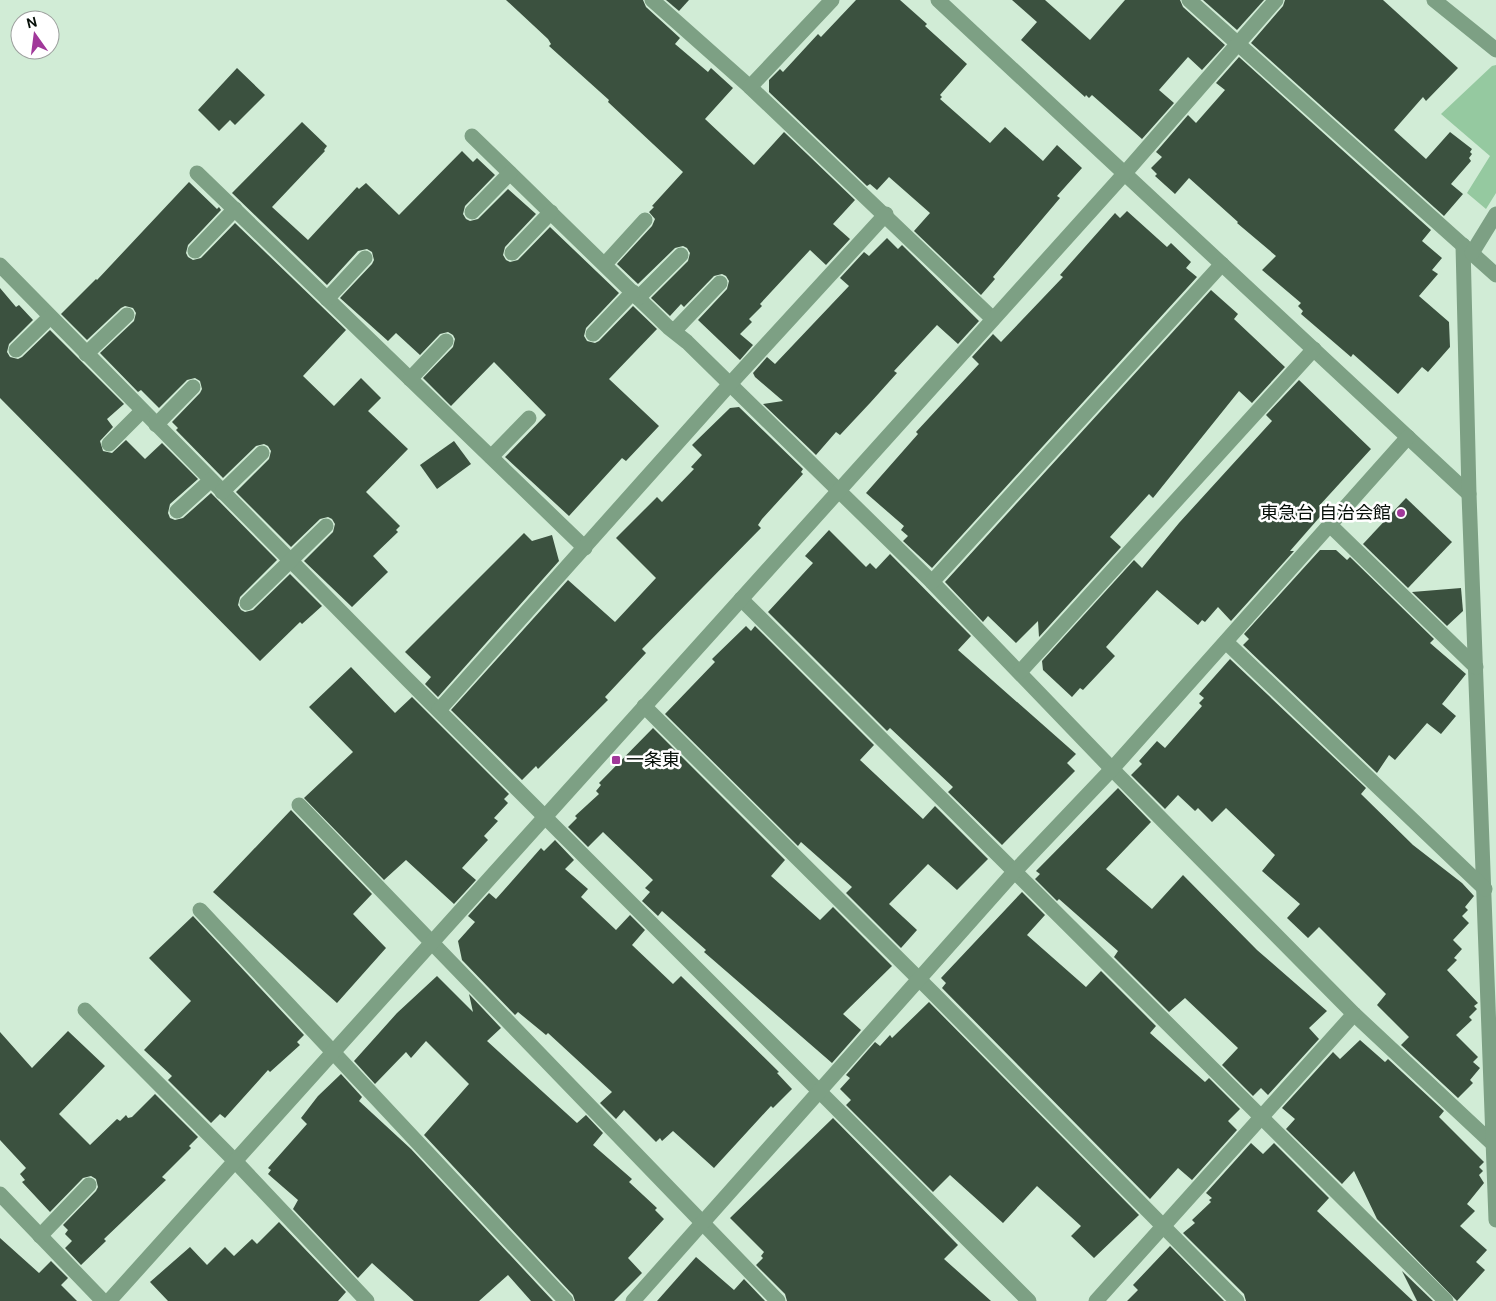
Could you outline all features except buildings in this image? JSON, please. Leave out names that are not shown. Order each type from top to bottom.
[{"type":"street","points":[[652,0],[750,86],[886,214],[993,319]]},
{"type":"street","points":[[750,86],[832,0]]},
{"type":"street","points":[[938,0],[1469,494]]},
{"type":"street","points":[[1189,0],[1236,45],[1496,275]]},
{"type":"street","points":[[109,1301],[1125,173],[1276,0]]},
{"type":"street","points":[[1434,0],[1496,50]]},
{"type":"street","points":[[472,136],[730,384],[932,582],[1112,769],[1354,1014],[1493,1144]]},
{"type":"street","points":[[197,173],[585,548]]},
{"type":"street","points":[[472,212],[510,173]]},
{"type":"street","points":[[195,251],[234,209]]},
{"type":"street","points":[[512,253],[551,212]]},
{"type":"street","points":[[439,710],[730,384],[886,214]]},
{"type":"street","points":[[1496,214],[1468,249],[1469,494],[1496,1220]]},
{"type":"street","points":[[605,264],[645,220]]},
{"type":"street","points":[[593,334],[681,255]]},
{"type":"street","points":[[327,299],[365,258]]},
{"type":"street","points":[[932,582],[1222,264]]},
{"type":"street","points":[[0,265],[290,561],[1028,1301]]},
{"type":"street","points":[[674,331],[720,283]]},
{"type":"street","points":[[86,354],[127,315]]},
{"type":"street","points":[[16,350],[50,317]]},
{"type":"street","points":[[410,379],[446,341]]},
{"type":"street","points":[[1020,672],[1314,349]]},
{"type":"street","points":[[156,425],[193,387]]},
{"type":"street","points":[[110,444],[142,411]]},
{"type":"street","points":[[491,458],[529,418]]},
{"type":"street","points":[[633,1301],[1015,871],[1112,769],[1408,438]]},
{"type":"street","points":[[222,492],[262,453]]},
{"type":"street","points":[[177,511],[211,480]]},
{"type":"street","points":[[247,603],[326,526]]},
{"type":"street","points":[[1331,526],[1476,667]]},
{"type":"street","points":[[741,599],[1446,1301]]},
{"type":"street","points":[[1226,642],[1485,889]]},
{"type":"street","points":[[644,706],[920,980],[1237,1301]]},
{"type":"street","points":[[299,805],[778,1301]]},
{"type":"street","points":[[200,910],[566,1301]]},
{"type":"street","points":[[86,1010],[235,1161],[367,1301]]},
{"type":"street","points":[[1096,1301],[1163,1224],[1354,1014]]},
{"type":"street","points":[[40,1236],[89,1185]]},
{"type":"street","points":[[0,1194],[103,1301]]},
{"type":"green space","points":[[1496,65],[1496,193],[1486,209],[1467,193],[1490,156],[1441,114],[1492,66]]},
{"type":"place","name":"東急台 自治会館","points":[[1401,513]]},
{"type":"place","name":"一条東","points":[[616,760]]}]
